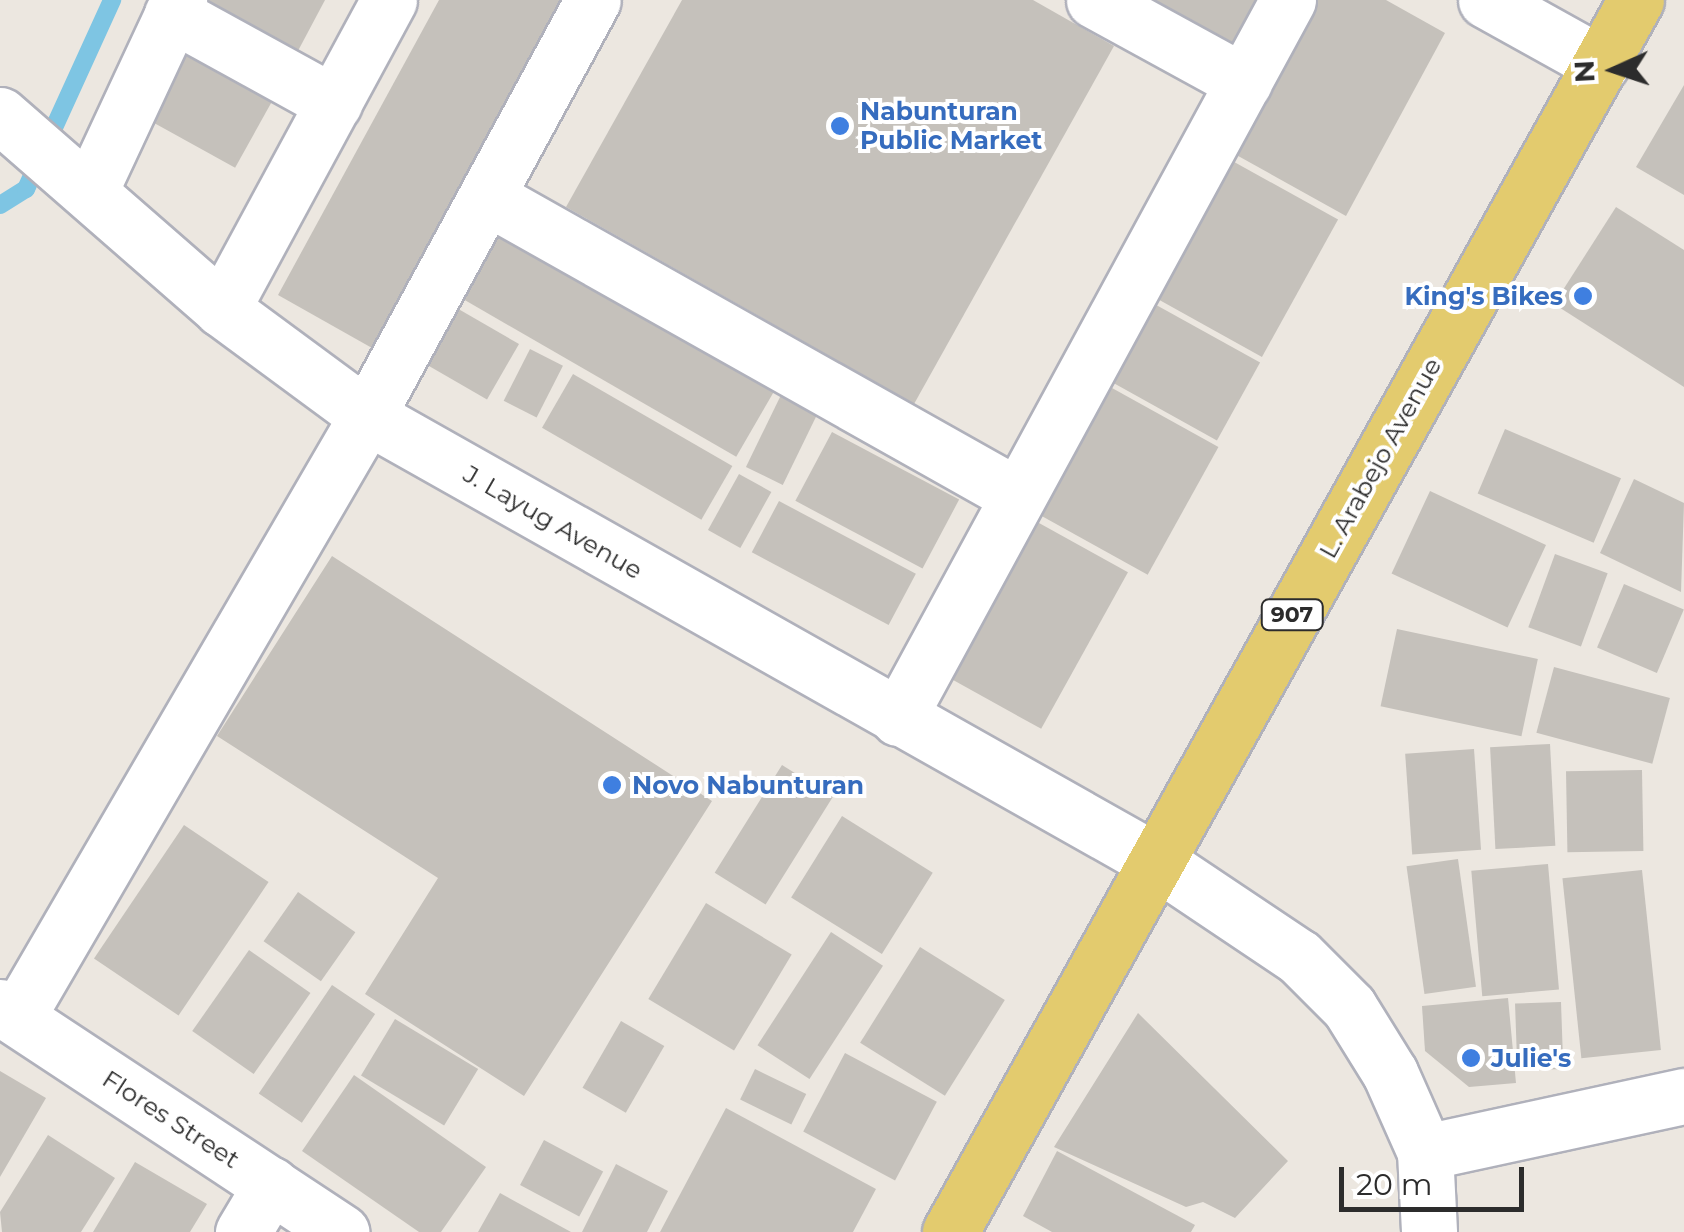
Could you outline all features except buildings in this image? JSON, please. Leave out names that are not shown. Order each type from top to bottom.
[{"type":"main road","name":"L. Arabejo Avenue","points":[[950,1232],[1636,0]]},
{"type":"street","points":[[222,309],[389,0]]},
{"type":"street","points":[[8,1012],[367,416],[593,0]]},
{"type":"street","points":[[1094,0],[1244,82]]},
{"type":"street","points":[[898,718],[1288,0]]},
{"type":"street","points":[[1486,0],[1601,64]]},
{"type":"street","points":[[82,184],[175,7],[334,103]]},
{"type":"street","name":"J. Layug Avenue","points":[[5,119],[222,309],[367,416],[1154,860],[1299,957],[1349,1007],[1390,1073],[1425,1152]]},
{"type":"street","points":[[486,197],[1018,496]]},
{"type":"street","name":"Flores Street","points":[[8,1012],[341,1232]]},
{"type":"street","points":[[1428,1232],[1425,1152],[1684,1096]]},
{"type":"street","points":[[243,1232],[270,1185]]},
{"type":"waterway","points":[[0,205],[26,189],[112,0]]},
{"type":"place","name":"Nabunturan Public Market","points":[[840,126]]},
{"type":"place","name":"King's Bikes","points":[[1583,296]]},
{"type":"place","name":"Novo Nabunturan","points":[[612,785]]},
{"type":"place","name":"Julie's","points":[[1471,1058]]}]
